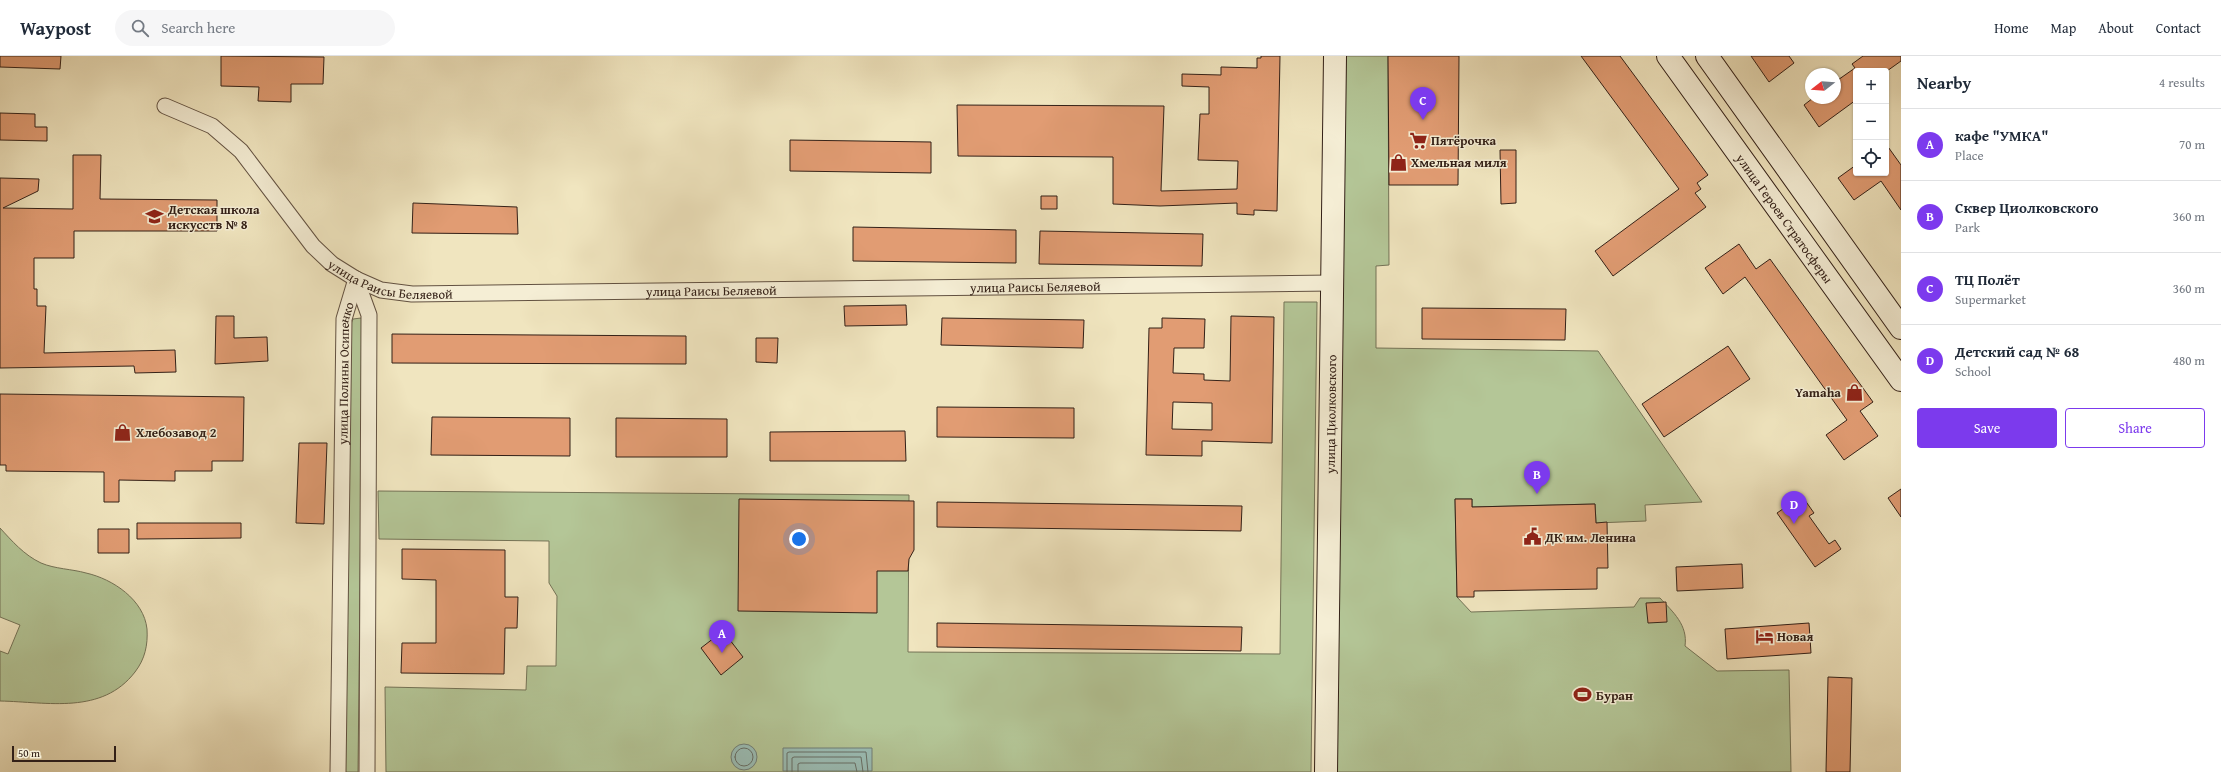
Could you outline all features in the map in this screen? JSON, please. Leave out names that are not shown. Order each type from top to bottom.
[{"type":"street","name":"улица Циолковского","points":[[1326,772],[1336,56]]},
{"type":"street","name":"улица Героев Стратосферы","points":[[1668,56],[1901,380]]},
{"type":"street","points":[[1707,56],[1901,328]]},
{"type":"street","name":"улица Раисы Беляевой","points":[[165,106],[212,126],[227,138],[241,151],[313,246],[332,264],[356,279],[381,290],[412,294],[1332,283]]},
{"type":"street","name":"улица Полины Осипенко","points":[[338,772],[344,319],[356,279]]},
{"type":"street","name":"улица Полины Осипенко","points":[[356,279],[369,315],[367,772]]},
{"type":"green space","points":[[1342,56],[1388,56],[1389,265],[1376,266],[1376,348],[1598,351],[1702,502],[1645,505],[1646,521],[1596,523],[1595,504],[1472,507],[1472,499],[1455,499],[1457,597],[1471,612],[1634,607],[1640,598],[1660,598],[1682,625],[1685,646],[1717,671],[1789,670],[1791,772],[1335,772]]},
{"type":"green space","points":[[1284,302],[1317,302],[1311,772],[386,772],[385,687],[526,690],[527,666],[556,666],[557,596],[549,583],[549,541],[379,539],[378,491],[909,495],[908,652],[1280,654]]},
{"type":"green space","points":[[361,318],[363,322],[358,772],[344,772],[349,329],[353,319]]},
{"type":"green space","points":[[0,528],[19,547],[35,560],[52,567],[81,572],[106,580],[126,592],[134,600],[145,619],[147,641],[143,657],[138,667],[122,686],[107,695],[73,703],[55,704],[0,701],[0,651],[8,654],[20,625],[0,617]]},
{"type":"water","points":[[744,744],[753,748],[757,757],[753,766],[744,770],[735,766],[731,757],[735,748]]},
{"type":"water","points":[[783,748],[872,748],[872,771],[783,771]]},
{"type":"building","points":[[0,56],[61,56],[60,69],[0,67]]},
{"type":"building","points":[[221,56],[324,57],[323,84],[291,84],[291,102],[258,101],[259,87],[221,86]]},
{"type":"building","points":[[1261,56],[1280,56],[1277,211],[1254,210],[1254,215],[1237,214],[1237,203],[1160,206],[1113,204],[1113,157],[958,156],[957,105],[1164,106],[1161,191],[1237,189],[1238,161],[1198,160],[1200,114],[1209,114],[1209,87],[1182,86],[1182,74],[1221,75],[1221,67],[1257,68],[1257,58],[1261,58]]},
{"type":"building","points":[[1388,56],[1459,56],[1458,185],[1389,185]]},
{"type":"building","points":[[1581,56],[1620,56],[1708,175],[1697,183],[1701,189],[1695,193],[1706,207],[1613,276],[1595,251],[1679,189]]},
{"type":"building","points":[[1751,56],[1789,56],[1794,63],[1769,82]]},
{"type":"building","points":[[1863,56],[1901,56],[1901,61],[1889,70],[1889,68],[1855,68],[1852,64]]},
{"type":"building","points":[[1853,69],[1853,102],[1819,127],[1804,105],[1841,104],[1841,78]]},
{"type":"building","points":[[0,113],[35,114],[35,127],[47,127],[47,141],[0,140]]},
{"type":"building","points":[[790,140],[931,142],[931,173],[790,171]]},
{"type":"building","points":[[1889,148],[1901,165],[1901,210],[1881,181],[1854,200],[1838,178],[1853,167],[1853,176],[1889,176]]},
{"type":"building","points":[[1500,150],[1516,150],[1516,203],[1501,204]]},
{"type":"building","points":[[73,155],[101,155],[100,199],[217,200],[217,231],[74,231],[74,258],[34,258],[34,289],[37,289],[37,306],[46,306],[44,353],[175,350],[176,372],[135,373],[134,366],[0,368],[0,178],[39,179],[38,191],[3,208],[73,209]]},
{"type":"building","points":[[1041,196],[1057,196],[1057,209],[1041,209]]},
{"type":"building","points":[[413,203],[517,207],[518,234],[412,233]]},
{"type":"building","points":[[853,227],[1016,230],[1016,263],[853,261]]},
{"type":"building","points":[[1040,231],[1203,234],[1202,266],[1039,264]]},
{"type":"building","points":[[1739,244],[1756,269],[1770,259],[1873,402],[1860,411],[1878,436],[1844,460],[1826,435],[1847,420],[1745,277],[1723,294],[1705,268]]},
{"type":"building","points":[[906,305],[907,325],[845,326],[844,306]]},
{"type":"building","points":[[1422,308],[1566,309],[1565,340],[1422,339]]},
{"type":"building","points":[[216,316],[234,316],[234,338],[267,337],[268,361],[215,364]]},
{"type":"building","points":[[1231,316],[1274,317],[1272,443],[1202,441],[1202,456],[1146,455],[1149,328],[1162,328],[1162,318],[1205,319],[1204,348],[1174,348],[1173,373],[1204,374],[1204,380],[1230,381]],"holes":[[[1173,402],[1212,403],[1212,430],[1172,429]]]},
{"type":"building","points":[[942,318],[1084,320],[1083,348],[941,345]]},
{"type":"building","points":[[392,334],[686,336],[686,364],[392,363]]},
{"type":"building","points":[[756,338],[778,338],[777,363],[756,362]]},
{"type":"building","points":[[1728,346],[1750,379],[1664,437],[1642,404]]},
{"type":"building","points":[[0,394],[244,397],[243,461],[212,461],[212,471],[175,471],[175,481],[119,480],[119,502],[104,502],[104,472],[6,471],[6,465],[0,465]]},
{"type":"building","points":[[937,407],[1074,408],[1074,438],[937,437]]},
{"type":"building","points":[[432,417],[570,418],[570,456],[431,455]]},
{"type":"building","points":[[616,418],[727,419],[727,457],[616,457]]},
{"type":"building","points":[[905,431],[906,461],[770,461],[770,432]]},
{"type":"building","points":[[299,443],[327,443],[324,524],[296,523]]},
{"type":"building","points":[[1901,489],[1901,517],[1888,498]]},
{"type":"building","points":[[1802,496],[1814,513],[1809,516],[1829,544],[1835,540],[1841,549],[1815,567],[1777,513]]},
{"type":"building","points":[[739,499],[914,501],[914,550],[909,559],[908,571],[877,571],[877,613],[738,611]]},
{"type":"building","name":"ДК им. Ленина","points":[[1455,499],[1472,499],[1472,507],[1595,504],[1596,523],[1607,522],[1608,568],[1597,568],[1597,589],[1474,591],[1474,597],[1457,597]]},
{"type":"building","points":[[937,502],[1242,506],[1241,531],[937,527]]},
{"type":"building","points":[[137,523],[241,523],[241,538],[137,539]]},
{"type":"building","points":[[98,529],[129,529],[129,553],[98,553]]},
{"type":"building","points":[[402,549],[505,550],[505,597],[518,597],[517,628],[505,628],[504,674],[401,673],[402,643],[436,643],[436,580],[402,579]]},
{"type":"building","points":[[1742,564],[1743,588],[1677,591],[1676,567]]},
{"type":"building","points":[[1666,602],[1667,622],[1648,623],[1646,603]]},
{"type":"building","points":[[937,623],[1242,627],[1241,651],[937,647]]},
{"type":"building","points":[[1809,623],[1811,653],[1727,659],[1725,629]]},
{"type":"building","points":[[723,631],[743,657],[721,675],[701,648]]},
{"type":"building","points":[[1828,677],[1852,678],[1850,772],[1826,772]]},
{"type":"place","name":"ТЦ Полёт","points":[[1423,120]]},
{"type":"place","name":"Пятёрочка","points":[[1418,140]]},
{"type":"place","name":"Хмельная миля","points":[[1398,162]]},
{"type":"place","name":"Детская школа искусств № 8","points":[[155,216]]},
{"type":"place","name":"Yamaha","points":[[1854,392]]},
{"type":"place","name":"Хлебозавод 2","points":[[123,432]]},
{"type":"place","name":"Сквер Циолковского","points":[[1537,494]]},
{"type":"place","name":"Детский сад № 68","points":[[1794,524]]},
{"type":"place","name":"ДК им. Ленина","points":[[1532,537]]},
{"type":"place","name":"Новая","points":[[1764,636]]},
{"type":"place","name":"кафе \"УМКА\"","points":[[722,653]]},
{"type":"place","name":"Буран","points":[[1583,695]]}]
